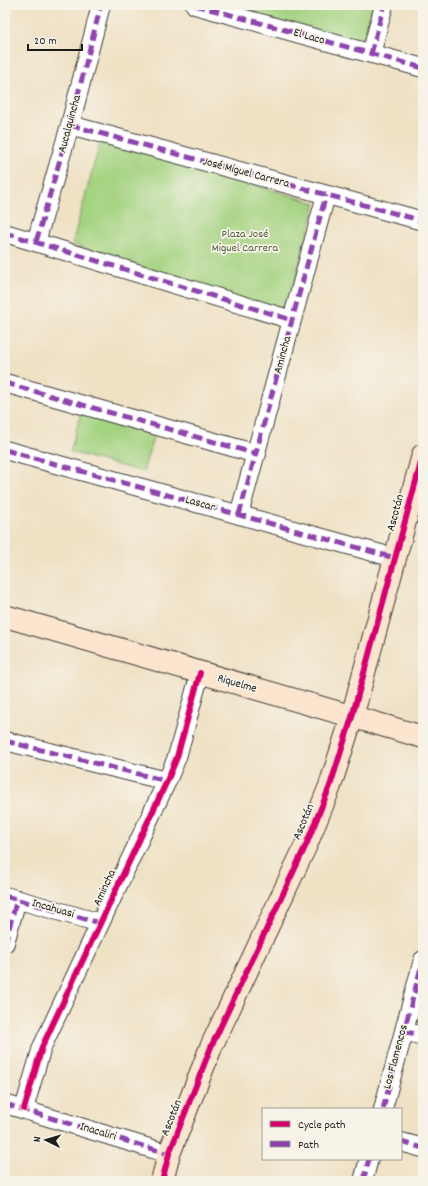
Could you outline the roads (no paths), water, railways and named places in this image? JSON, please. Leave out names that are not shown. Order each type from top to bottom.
[{"type":"street","name":"Aucalquincha","points":[[36,242],[70,125],[101,5]]},
{"type":"street","name":"El Laco","points":[[195,5],[423,68]]},
{"type":"street","points":[[371,54],[384,5]]},
{"type":"street","name":"José Miguel Carrera","points":[[70,125],[423,221]]},
{"type":"street","name":"Amincha","points":[[240,516],[326,195]]},
{"type":"street","points":[[5,233],[292,320]]},
{"type":"street","points":[[5,384],[257,454]]},
{"type":"street","name":"Lascar","points":[[5,450],[395,558]]},
{"type":"street","name":"Ascotán","points":[[162,1181],[169,1154],[211,1047],[306,845],[330,786],[352,717],[423,455]]},
{"type":"street","name":"Riquelme","points":[[5,616],[423,737]]},
{"type":"street","name":"Amincha","points":[[24,1109],[42,1047],[167,782],[177,757],[200,673]]},
{"type":"street","points":[[5,741],[167,782]]},
{"type":"street","points":[[5,943],[11,897]]},
{"type":"street","name":"Incahuasi","points":[[11,897],[100,923]]},
{"type":"street","name":"Los Flamencos","points":[[383,1108],[423,960]]},
{"type":"street","points":[[404,1031],[423,1036]]},
{"type":"street","name":"Inacaliri","points":[[5,1104],[169,1154]]},
{"type":"street","points":[[402,1142],[423,1148]]},
{"type":"street","points":[[363,1181],[369,1160]]},
{"type":"park label","name":"Plaza José Miguel Carrera","points":[[245,241]]}]
